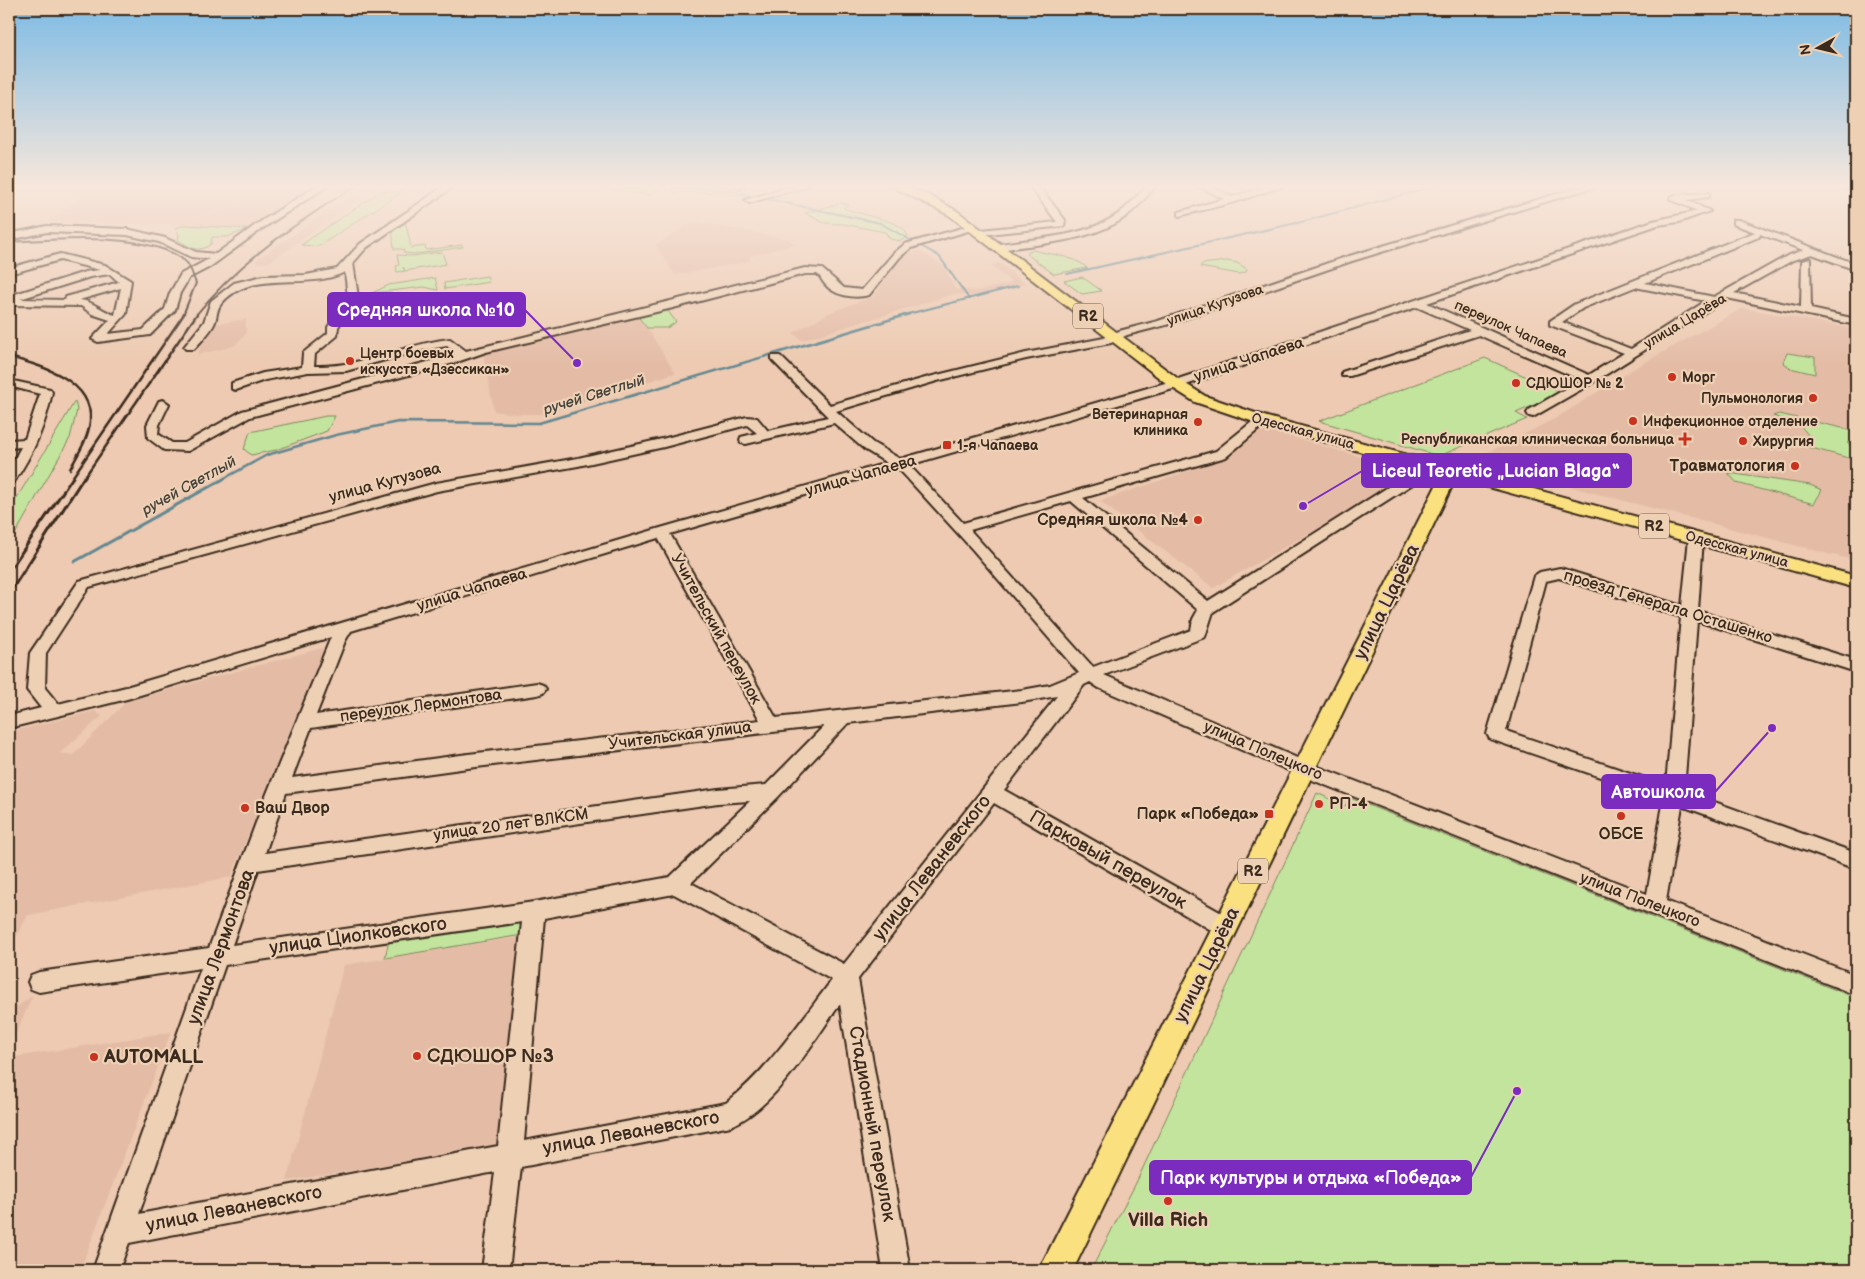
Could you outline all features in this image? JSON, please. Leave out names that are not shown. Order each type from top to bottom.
[{"type":"main road","name":"Одесская улица","points":[[996,245],[1176,384],[1200,399],[1262,420],[1856,582]]},
{"type":"main road","name":"улица Царёва","points":[[1056,1270],[1304,769],[1441,469]]},
{"type":"street","points":[[172,245],[194,255],[218,257]]},
{"type":"street","points":[[127,283],[121,314],[98,339],[146,333],[170,310],[175,292],[185,276],[218,257],[235,245]]},
{"type":"street","points":[[350,279],[332,281],[364,245]]},
{"type":"street","points":[[163,404],[153,425],[152,435],[169,447],[193,445],[246,414],[482,349],[639,313],[812,270],[825,274],[828,282],[843,291],[857,294],[864,293],[897,255],[913,245]]},
{"type":"street","points":[[999,247],[1013,245]]},
{"type":"street","name":"улица Кутузова","points":[[51,712],[49,704],[36,690],[38,653],[84,584],[462,481],[578,462],[748,421],[753,421],[764,435],[833,414],[933,379],[1026,356],[1107,341],[1349,259],[1398,245]]},
{"type":"street","name":"улица Чапаева","points":[[9,722],[127,693],[662,532],[902,465],[1176,384],[1593,245]]},
{"type":"street","points":[[1633,353],[1554,323],[1579,306],[1731,245]]},
{"type":"street","points":[[1799,245],[1856,269]]},
{"type":"street","name":"улица Царёва","points":[[1533,413],[1590,380],[1715,300],[1728,295],[1790,258],[1814,250]]},
{"type":"street","points":[[9,271],[60,257],[113,272],[127,283]]},
{"type":"street","points":[[1790,258],[1856,269]]},
{"type":"street","points":[[308,369],[309,353],[333,334],[332,327],[353,297],[348,261]]},
{"type":"street","points":[[1806,312],[1807,261]]},
{"type":"street","points":[[190,347],[209,323],[215,302],[238,285],[263,279],[306,278],[340,271]]},
{"type":"street","points":[[9,301],[89,274],[113,272]]},
{"type":"street","points":[[58,302],[127,283]]},
{"type":"street","points":[[1632,284],[1715,300]]},
{"type":"street","points":[[1728,295],[1856,322]]},
{"type":"street","points":[[9,301],[84,303],[96,312],[117,319]]},
{"type":"street","name":"переулок Чапаева","points":[[1420,304],[1590,380]]},
{"type":"street","points":[[1346,374],[1478,331]]},
{"type":"street","points":[[236,386],[263,378],[308,369],[328,372],[365,364],[411,349],[443,342],[452,344],[460,351],[460,356]]},
{"type":"street","name":"улица Полецкого","points":[[776,358],[833,414],[885,458],[902,465],[962,528],[1084,678],[1304,769],[1856,985]]},
{"type":"street","points":[[9,383],[46,392],[31,442],[9,479]]},
{"type":"street","points":[[9,389],[28,389]]},
{"type":"street","points":[[962,528],[1221,454],[1262,420]]},
{"type":"street","points":[[746,440],[764,435]]},
{"type":"street","points":[[9,444],[31,442]]},
{"type":"street","points":[[1074,497],[1207,609],[1441,469]]},
{"type":"street","name":"Учительский переулок","points":[[662,532],[771,725]]},
{"type":"street","points":[[1655,907],[1674,795],[1691,614],[1696,538]]},
{"type":"street","name":"проезд Генерала Осташенко","points":[[1856,666],[1560,573],[1545,575],[1539,579],[1496,734],[1674,795],[1856,861]]},
{"type":"street","name":"Учительская улица","points":[[280,787],[468,761],[771,725],[841,719],[1037,694],[1084,678],[1199,633],[1201,619],[1207,609]]},
{"type":"street","name":"улица Лермонтова","points":[[106,1270],[251,863],[304,723],[338,640],[346,628]]},
{"type":"street","name":"улица Леваневского","points":[[120,1232],[510,1155],[731,1114],[758,1093],[782,1065],[847,977],[991,792],[1084,678]]},
{"type":"street","name":"переулок Лермонтова","points":[[304,723],[537,689]]},
{"type":"street","points":[[841,719],[771,792],[676,885],[847,977]]},
{"type":"street","name":"улица 20 лет ВЛКСМ","points":[[251,863],[718,796],[771,792]]},
{"type":"street","name":"Парковый переулок","points":[[991,792],[1226,927]]},
{"type":"street","name":"улица Циолковского","points":[[39,982],[534,911],[676,885]]},
{"type":"street","points":[[496,1270],[510,1155],[534,911]]},
{"type":"street","name":"Стадионный переулок","points":[[847,977],[897,1270]]},
{"type":"shaded area","points":[[279,245],[294,245],[268,263],[253,262]]},
{"type":"shaded area","points":[[656,245],[792,245],[750,256],[750,260],[741,263],[675,275]]},
{"type":"shaded area","points":[[919,251],[944,266],[955,289],[977,291],[1012,283],[990,265],[1000,263],[1025,284],[975,296],[954,294],[802,340],[793,333],[831,312],[874,296],[902,254]]},
{"type":"shaded area","name":"Республиканская клиническая больница","points":[[1743,308],[1856,329],[1856,561],[1471,461],[1558,417],[1640,365]]},
{"type":"shaded area","points":[[639,315],[675,373],[542,414],[517,414],[494,411],[483,353]]},
{"type":"shaded area","points":[[246,319],[246,334],[234,346],[197,355],[210,325]]},
{"type":"shaded area","points":[[1258,427],[1416,473],[1213,588],[1100,501],[1194,469],[1222,456]]},
{"type":"shaded area","points":[[326,647],[231,877],[28,915],[9,950],[9,732],[95,711],[102,716],[60,753],[73,755],[127,701]]},
{"type":"shaded area","name":"СДЮШОР №3","points":[[531,935],[503,1147],[287,1181],[344,965]]},
{"type":"shaded area","points":[[33,995],[9,1049],[9,1006],[18,1006]]},
{"type":"shaded area","points":[[171,1032],[80,1270],[9,1270],[9,1058]]},
{"type":"green space","points":[[186,245],[210,245],[202,249]]},
{"type":"green space","points":[[301,245],[321,245],[319,246]]},
{"type":"green space","points":[[394,245],[410,245],[411,248],[425,246],[426,250],[462,245],[463,247],[416,254],[404,253],[403,249],[394,249]]},
{"type":"green space","points":[[1033,250],[1075,260],[1087,268],[1054,274],[1028,255],[1028,251]]},
{"type":"green space","points":[[442,252],[446,264],[397,272],[396,266],[399,265],[397,255],[413,256]]},
{"type":"green space","points":[[1227,261],[1237,263],[1247,269],[1246,272],[1239,274],[1200,267],[1202,264]]},
{"type":"green space","points":[[487,276],[489,282],[445,289],[444,283]]},
{"type":"green space","points":[[1082,277],[1102,291],[1082,294],[1064,281]]},
{"type":"green space","points":[[435,278],[438,290],[424,287],[372,293],[389,285]]},
{"type":"green space","points":[[665,307],[676,322],[667,328],[647,328],[632,309]]},
{"type":"green space","points":[[1787,353],[1815,357],[1815,374],[1790,368],[1783,362]]},
{"type":"green space","points":[[1485,358],[1562,393],[1516,413],[1527,419],[1439,456],[1319,421]]},
{"type":"green space","points":[[75,401],[77,410],[70,438],[9,545],[9,511]]},
{"type":"green space","points":[[1779,414],[1856,431],[1856,442],[1847,443],[1856,448],[1856,460],[1793,443],[1786,437],[1810,437],[1799,424],[1773,416]]},
{"type":"green space","points":[[326,416],[335,416],[327,431],[276,450],[251,455],[244,449],[250,432]]},
{"type":"green space","points":[[1728,473],[1810,485],[1822,490],[1814,504],[1737,483]]},
{"type":"green space","points":[[1317,793],[1345,806],[1350,798],[1856,998],[1856,1270],[1091,1270],[1136,1183]]},
{"type":"green space","points":[[530,910],[528,934],[385,958],[391,932]]},
{"type":"waterway","points":[[919,245],[939,256],[969,299]]},
{"type":"waterway","name":"ручей Светлый","points":[[1067,274],[1199,245]]},
{"type":"waterway","name":"ручей Светлый","points":[[969,299],[1018,286]]},
{"type":"waterway","name":"ручей Светлый","points":[[904,315],[969,299]]},
{"type":"waterway","name":"ручей Светлый","points":[[225,478],[267,455],[336,435],[398,422],[539,423],[909,314]]},
{"type":"waterway","name":"ручей Светлый","points":[[74,562],[227,477]]},
{"type":"railway","points":[[148,245],[170,252],[186,262],[191,269],[196,283],[183,315]]},
{"type":"railway","points":[[196,315],[231,277],[269,245]]},
{"type":"railway","points":[[72,478],[184,314]]},
{"type":"railway","points":[[84,478],[197,314]]},
{"type":"railway","points":[[9,357],[49,370],[63,377],[83,395],[89,407],[89,428],[70,469]]},
{"type":"railway","points":[[9,571],[73,477]]},
{"type":"railway","points":[[9,594],[84,477]]},
{"type":"place","name":"Центр боевых искусств «Дзессикан»","points":[[350,361]]},
{"type":"place","name":"Средняя школа №10","points":[[577,363]]},
{"type":"place","name":"Морг","points":[[1672,377]]},
{"type":"place","name":"СДЮШОР № 2","points":[[1516,383]]},
{"type":"place","name":"Пульмонология","points":[[1813,398]]},
{"type":"place","name":"Инфекционное отделение","points":[[1633,421]]},
{"type":"place","name":"Ветеринарная клиника","points":[[1198,422]]},
{"type":"place","name":"Республиканская клиническая больница","points":[[1685,439]]},
{"type":"place","name":"Хирургия","points":[[1743,441]]},
{"type":"place","name":"1-я Чапаева","points":[[947,445]]},
{"type":"place","name":"Травматология","points":[[1795,466]]},
{"type":"place","name":"Liceul Teoretic „Lucian Blaga“","points":[[1303,506]]},
{"type":"place","name":"Средняя школа №4","points":[[1198,520]]},
{"type":"place","name":"Автошкола","points":[[1772,728]]},
{"type":"place","name":"РП-4","points":[[1319,804]]},
{"type":"place","name":"Ваш Двор","points":[[245,808]]},
{"type":"place","name":"Парк «Победа»","points":[[1269,814]]},
{"type":"place","name":"ОБСЕ","points":[[1621,816]]},
{"type":"place","name":"СДЮШОР №3","points":[[417,1056]]},
{"type":"place","name":"AUTOMALL","points":[[94,1057]]},
{"type":"place","name":"Парк культуры и отдыха «Победа»","points":[[1517,1091]]},
{"type":"place","name":"Villa Rich","points":[[1168,1201]]}]
